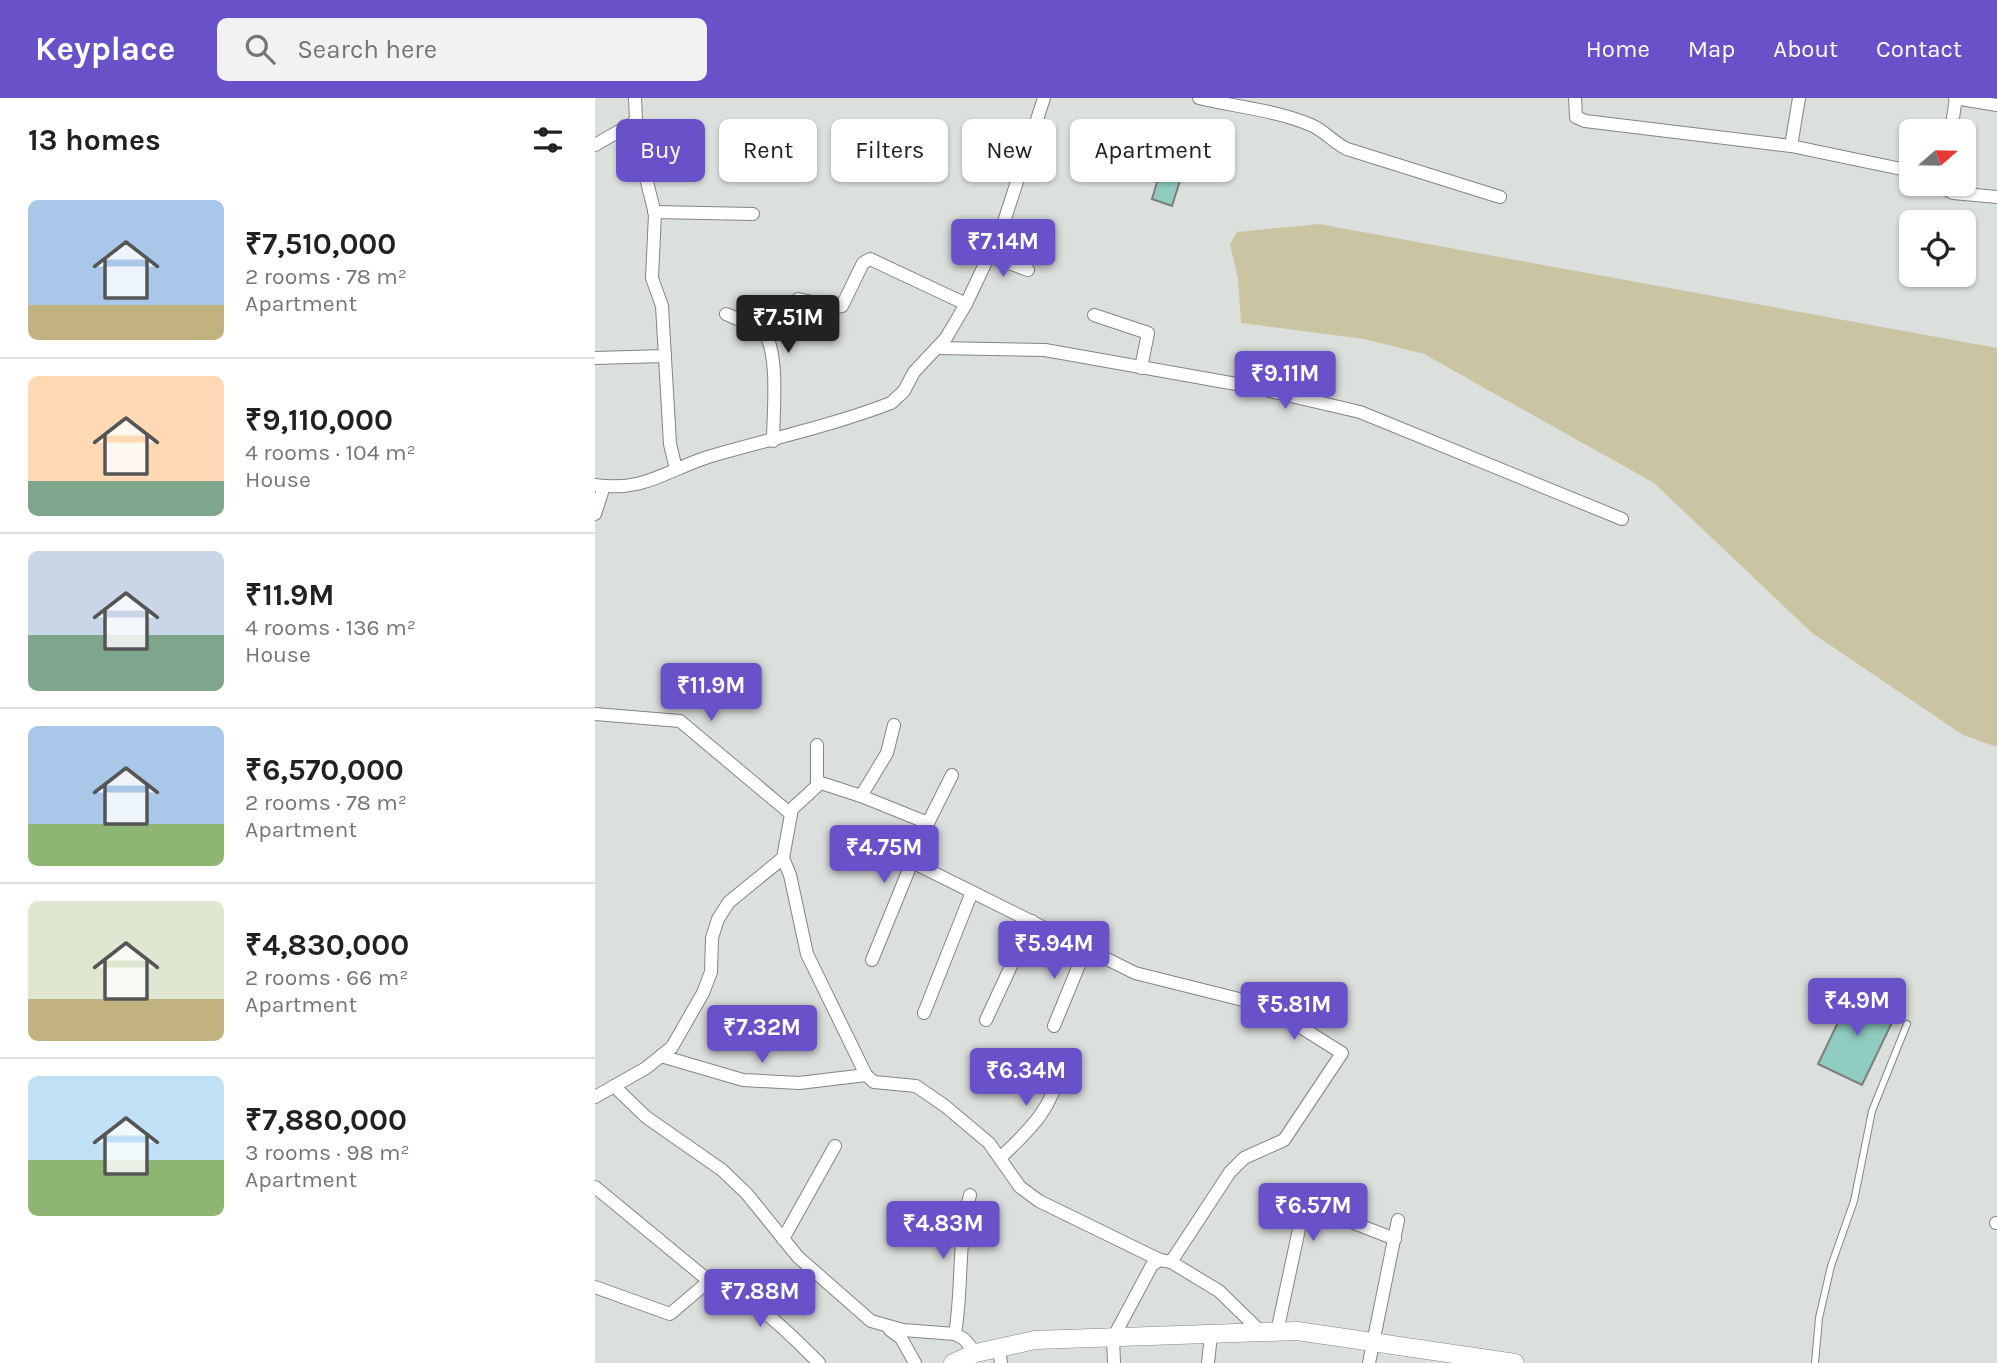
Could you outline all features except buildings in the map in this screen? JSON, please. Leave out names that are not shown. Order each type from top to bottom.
[{"type":"street","points":[[635,98],[635,119]]},
{"type":"street","points":[[595,514],[599,486],[648,484],[675,469],[891,403],[904,391],[914,372],[946,338],[967,304],[1002,228],[1044,98]]},
{"type":"street","points":[[1199,98],[1313,125],[1333,143],[1347,149],[1500,197]]},
{"type":"street","points":[[1575,98],[1576,117],[1585,121],[1791,146],[1899,168]]},
{"type":"street","points":[[1791,146],[1799,98]]},
{"type":"street","points":[[1952,119],[1955,98],[1997,105]]},
{"type":"street","points":[[595,145],[616,133]]},
{"type":"street","points":[[648,182],[654,212],[652,278],[662,306],[670,444],[675,469]]},
{"type":"street","points":[[1976,195],[1997,197]]},
{"type":"street","points":[[654,212],[753,214]]},
{"type":"street","points":[[989,256],[1028,270]]},
{"type":"street","points":[[798,299],[842,306],[863,263],[870,259],[967,304]]},
{"type":"street","points":[[726,314],[763,330],[767,335],[773,362],[773,441]]},
{"type":"street","points":[[1094,316],[1148,333],[1141,368]]},
{"type":"street","points":[[937,348],[1045,350],[1253,387],[1360,412],[1622,519]]},
{"type":"street","points":[[595,358],[665,356]]},
{"type":"street","points":[[595,714],[680,721],[791,814]]},
{"type":"street","points":[[860,796],[887,753],[894,725]]},
{"type":"street","points":[[817,745],[818,782],[800,798],[791,814],[783,858],[790,875],[807,954],[866,1075],[874,1082],[916,1086],[945,1106],[1001,1157],[1020,1187],[1039,1200],[1165,1261],[1219,1291],[1269,1332]]},
{"type":"street","points":[[872,960],[927,823],[952,775]]},
{"type":"street","points":[[818,782],[927,823]]},
{"type":"street","points":[[595,1097],[672,1047],[703,993],[711,972],[712,938],[718,919],[729,902],[783,858]]},
{"type":"street","points":[[912,862],[1135,973],[1173,984],[1233,995],[1267,1006],[1342,1053],[1284,1140],[1244,1158],[1230,1172],[1165,1261],[1152,1265],[1113,1338],[1114,1363]]},
{"type":"street","points":[[924,1013],[972,892]]},
{"type":"street","points":[[986,1020],[1032,921]]},
{"type":"street","points":[[1054,1026],[1086,948]]},
{"type":"street","points":[[661,1056],[720,1071],[743,1080],[799,1083],[866,1075]]},
{"type":"street","points":[[1001,1157],[1042,1113],[1055,1093],[1062,1065]]},
{"type":"street","points":[[614,1086],[646,1117],[722,1170],[747,1194],[783,1239],[860,1313],[884,1325],[901,1338],[915,1363]]},
{"type":"street","points":[[783,1239],[835,1146]]},
{"type":"street","points":[[595,1187],[709,1281],[730,1288],[755,1304],[819,1363]]},
{"type":"street","points":[[955,1334],[961,1286],[960,1235],[970,1195]]},
{"type":"street","points":[[1269,1332],[1302,1215],[1307,1209],[1315,1208],[1395,1239]]},
{"type":"street","points":[[1369,1363],[1398,1220]]},
{"type":"street","points":[[595,1287],[670,1314],[709,1281]]},
{"type":"street","points":[[884,1325],[903,1330],[955,1334],[964,1339],[976,1353]]},
{"type":"street","points":[[953,1363],[976,1353],[1000,1355],[1035,1340],[1297,1331],[1374,1342],[1430,1357],[1515,1363]]},
{"type":"street","points":[[1207,1363],[1211,1335]]},
{"type":"lane","points":[[1815,1363],[1819,1318],[1831,1266],[1854,1201],[1872,1111],[1907,1024]]},
{"type":"shaded area","points":[[1319,224],[1997,348],[1997,747],[1963,735],[1812,633],[1654,483],[1424,354],[1364,339],[1241,323],[1238,279],[1230,244],[1237,232]]}]
